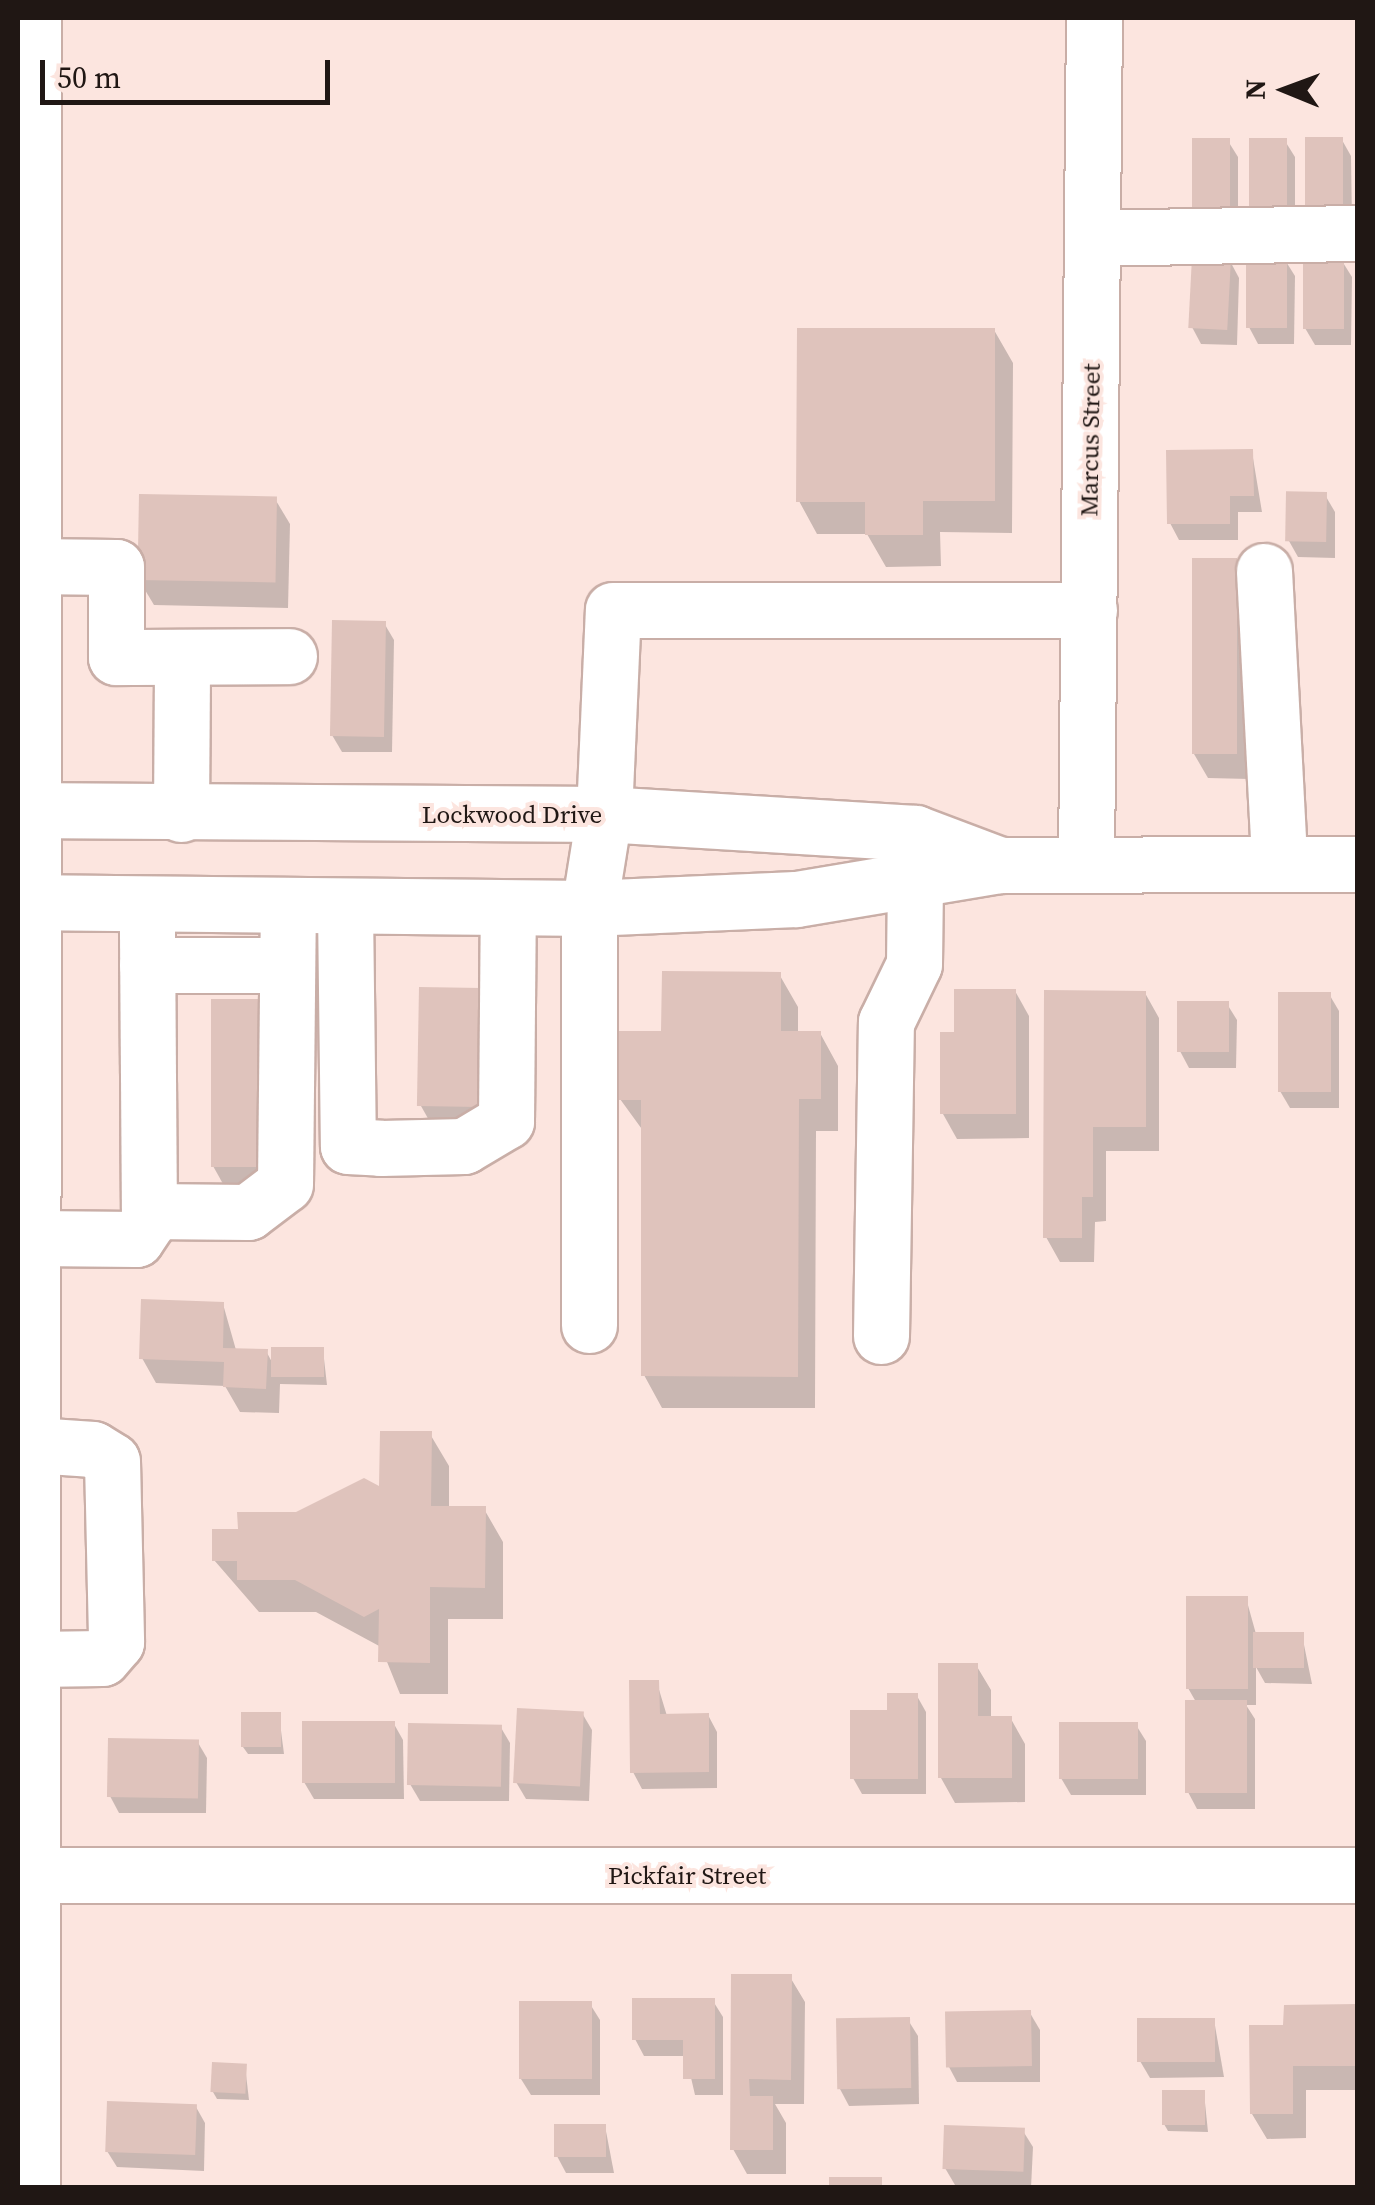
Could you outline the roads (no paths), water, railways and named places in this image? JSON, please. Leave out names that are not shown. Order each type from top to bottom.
[{"type":"main road","points":[[32,18],[25,82],[30,566],[23,811],[34,1238],[35,1659],[27,1875],[32,2188]]},
{"type":"main road","name":"Marcus Street","points":[[1086,863],[1094,18]]},
{"type":"main road","points":[[1092,238],[1358,233]]},
{"type":"main road","points":[[30,566],[116,567],[116,657],[289,656]]},
{"type":"main road","points":[[1264,572],[1278,862]]},
{"type":"main road","points":[[589,1325],[589,908],[604,814],[613,610],[1089,610]]},
{"type":"main road","points":[[182,656],[182,814]]},
{"type":"main road","name":"Lockwood Drive","points":[[23,811],[604,814],[916,833],[1000,865]]},
{"type":"main road","name":"Lockwood Drive","points":[[23,902],[147,907],[589,908],[914,884],[1000,865],[1358,864]]},
{"type":"main road","points":[[881,1336],[886,1022],[914,964],[914,884]]},
{"type":"main road","points":[[150,1212],[248,1212],[285,1184],[288,905]]},
{"type":"main road","points":[[34,1238],[136,1238],[150,1212],[147,907]]},
{"type":"main road","points":[[344,908],[348,1146],[464,1146],[506,1121],[508,908]]},
{"type":"main road","points":[[147,965],[287,966]]},
{"type":"main road","points":[[34,1445],[93,1449],[112,1461],[116,1642],[102,1658],[35,1659]]},
{"type":"main road","name":"Pickfair Street","points":[[27,1875],[1358,1875]]}]
